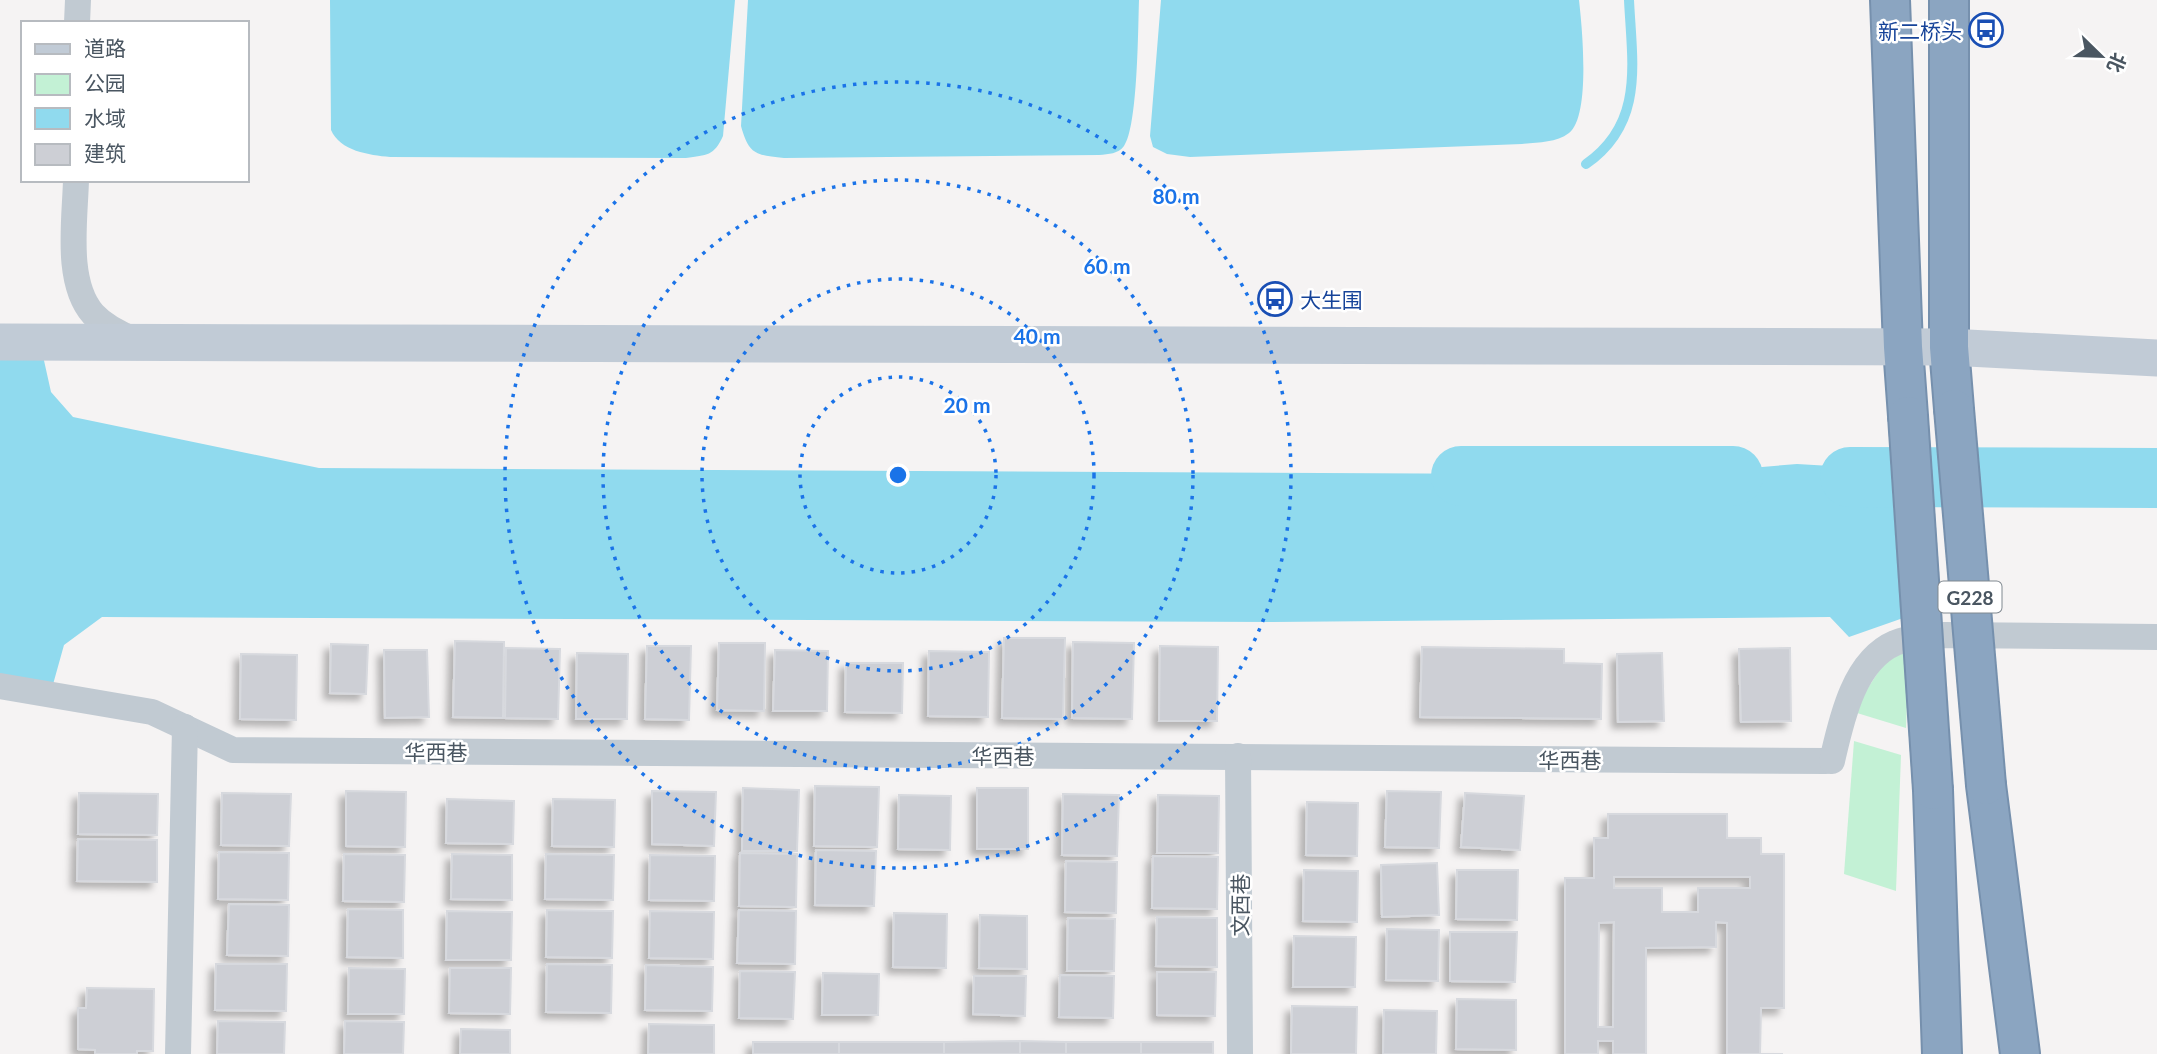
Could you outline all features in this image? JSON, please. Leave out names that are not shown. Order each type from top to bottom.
[{"type":"highway","name":"G228","points":[[1890,0],[1903,347],[1933,790],[1942,1054]]},
{"type":"highway","name":"G228","points":[[1949,0],[1949,347],[1986,785],[2020,1054]]},
{"type":"street","points":[[78,0],[78,21]]},
{"type":"street","points":[[76,182],[75,267],[80,292],[93,314],[115,331],[139,342]]},
{"type":"street","points":[[0,342],[1949,347],[2157,358]]},
{"type":"street","name":"华西巷","points":[[0,686],[152,712],[233,750],[1829,761],[1842,717],[1861,675],[1875,657],[1893,644],[1918,637],[1944,635],[2157,637]]},
{"type":"street","points":[[178,1054],[185,727]]},
{"type":"street","name":"文西巷","points":[[1238,756],[1240,1054]]},
{"type":"green space","points":[[1909,652],[1906,728],[1857,713],[1864,694],[1888,657]]},
{"type":"green space","points":[[1854,741],[1901,755],[1896,891],[1844,874]]},
{"type":"water","points":[[330,0],[735,0],[723,136],[713,151],[686,158],[390,157],[356,151],[341,143],[331,130]]},
{"type":"water","points":[[748,0],[1139,0],[1136,76],[1129,135],[1119,151],[1099,155],[784,158],[760,154],[747,143],[741,126]]},
{"type":"water","points":[[1161,0],[1579,0],[1583,70],[1580,109],[1576,123],[1569,133],[1558,139],[1522,144],[1190,157],[1167,154],[1153,147],[1150,136]]},
{"type":"water","points":[[0,346],[41,347],[51,392],[73,417],[319,468],[1538,474],[1558,484],[1797,464],[1916,471],[1926,610],[1849,637],[1830,617],[1273,622],[102,617],[64,645],[52,688],[0,681]]},
{"type":"building","points":[[1004,638],[1065,638],[1063,719],[1002,718]]},
{"type":"building","points":[[455,641],[504,642],[503,718],[453,717]]},
{"type":"building","points":[[1073,642],[1134,643],[1132,719],[1072,718]]},
{"type":"building","points":[[719,643],[765,643],[764,711],[717,710]]},
{"type":"building","points":[[331,644],[368,645],[366,694],[330,693]]},
{"type":"building","points":[[647,646],[691,646],[689,720],[645,719]]},
{"type":"building","points":[[1160,646],[1218,647],[1217,721],[1159,721]]},
{"type":"building","points":[[1422,647],[1564,649],[1564,663],[1602,664],[1601,719],[1420,717]]},
{"type":"building","points":[[506,648],[560,649],[558,719],[505,718]]},
{"type":"building","points":[[1790,648],[1791,721],[1741,722],[1739,649]]},
{"type":"building","points":[[384,650],[427,650],[429,717],[385,718]]},
{"type":"building","points":[[775,650],[828,651],[827,711],[773,711]]},
{"type":"building","points":[[929,651],[989,652],[988,717],[928,716]]},
{"type":"building","points":[[577,653],[628,654],[627,719],[576,719]]},
{"type":"building","points":[[1662,653],[1664,721],[1618,722],[1617,654]]},
{"type":"building","points":[[241,654],[297,655],[296,720],[240,719]]},
{"type":"building","points":[[846,663],[903,663],[902,713],[845,712]]},
{"type":"building","points":[[815,786],[879,787],[877,847],[814,846]]},
{"type":"building","points":[[743,788],[799,790],[797,851],[742,851]]},
{"type":"building","points":[[977,788],[1028,788],[1028,849],[977,849]]},
{"type":"building","points":[[346,791],[406,792],[405,847],[346,846]]},
{"type":"building","points":[[652,791],[716,792],[714,846],[652,844]]},
{"type":"building","points":[[1387,791],[1441,792],[1439,848],[1385,847]]},
{"type":"building","points":[[79,793],[158,794],[157,835],[78,834]]},
{"type":"building","points":[[222,793],[291,794],[289,846],[221,845]]},
{"type":"building","points":[[1465,793],[1524,796],[1520,850],[1461,847]]},
{"type":"building","points":[[1063,794],[1119,795],[1117,856],[1062,855]]},
{"type":"building","points":[[899,795],[951,796],[950,850],[898,849]]},
{"type":"building","points":[[1158,795],[1219,796],[1218,853],[1157,853]]},
{"type":"building","points":[[447,799],[514,801],[513,844],[446,843]]},
{"type":"building","points":[[553,799],[615,800],[614,847],[552,846]]},
{"type":"building","points":[[1307,802],[1358,803],[1357,856],[1306,855]]},
{"type":"building","points":[[1608,814],[1727,814],[1727,838],[1761,838],[1761,854],[1784,854],[1784,1008],[1761,1008],[1760,1054],[1727,1054],[1727,923],[1716,922],[1716,947],[1646,948],[1646,1054],[1613,1054],[1613,1041],[1598,1041],[1598,1054],[1565,1054],[1565,878],[1594,878],[1594,838],[1608,838]],"holes":[[[1614,877],[1750,877],[1750,888],[1698,888],[1698,912],[1662,912],[1662,888],[1614,888]],[[1614,922],[1613,1027],[1598,1027],[1599,923]]]},
{"type":"building","points":[[78,839],[157,840],[157,882],[77,881]]},
{"type":"building","points":[[816,850],[876,851],[874,906],[815,905]]},
{"type":"building","points":[[219,852],[289,853],[288,900],[218,899]]},
{"type":"building","points":[[740,853],[797,854],[796,907],[739,906]]},
{"type":"building","points":[[344,854],[405,855],[404,902],[343,901]]},
{"type":"building","points":[[452,854],[512,855],[512,900],[451,899]]},
{"type":"building","points":[[546,854],[614,855],[613,900],[545,899]]},
{"type":"building","points":[[650,855],[715,856],[714,901],[649,900]]},
{"type":"building","points":[[1153,856],[1218,857],[1217,909],[1152,908]]},
{"type":"building","points":[[1066,861],[1117,862],[1116,913],[1065,912]]},
{"type":"building","points":[[1437,863],[1439,915],[1382,917],[1381,865]]},
{"type":"building","points":[[1304,870],[1358,871],[1357,922],[1303,921]]},
{"type":"building","points":[[1457,870],[1518,870],[1517,920],[1456,919]]},
{"type":"building","points":[[229,904],[289,905],[288,956],[227,955]]},
{"type":"building","points":[[348,909],[403,910],[403,958],[347,957]]},
{"type":"building","points":[[547,910],[613,911],[612,958],[546,957]]},
{"type":"building","points":[[739,910],[796,911],[795,964],[737,963]]},
{"type":"building","points":[[447,911],[512,912],[511,960],[446,960]]},
{"type":"building","points":[[650,911],[714,912],[713,959],[649,958]]},
{"type":"building","points":[[894,913],[947,914],[946,968],[893,967]]},
{"type":"building","points":[[980,915],[1027,916],[1027,969],[979,968]]},
{"type":"building","points":[[1157,917],[1217,918],[1217,967],[1156,966]]},
{"type":"building","points":[[1068,918],[1115,919],[1114,971],[1067,971]]},
{"type":"building","points":[[1387,929],[1439,930],[1438,981],[1386,980]]},
{"type":"building","points":[[1450,932],[1517,932],[1515,982],[1450,981]]},
{"type":"building","points":[[1294,936],[1356,937],[1355,987],[1293,987]]},
{"type":"building","points":[[216,964],[287,964],[286,1011],[215,1010]]},
{"type":"building","points":[[547,964],[612,965],[611,1013],[546,1012]]},
{"type":"building","points":[[646,965],[713,967],[712,1011],[645,1010]]},
{"type":"building","points":[[349,968],[405,969],[404,1014],[348,1014]]},
{"type":"building","points":[[450,968],[511,968],[510,1014],[449,1013]]},
{"type":"building","points":[[740,971],[795,972],[793,1019],[739,1018]]},
{"type":"building","points":[[1157,972],[1216,972],[1215,1016],[1157,1015]]},
{"type":"building","points":[[823,973],[879,974],[878,1015],[822,1015]]},
{"type":"building","points":[[1060,975],[1114,976],[1113,1018],[1059,1017]]},
{"type":"building","points":[[974,976],[1026,976],[1025,1016],[973,1014]]},
{"type":"building","points":[[87,988],[154,989],[153,1051],[137,1051],[137,1054],[95,1054],[95,1050],[78,1049],[78,1008],[86,1008]]},
{"type":"building","points":[[1457,999],[1516,1000],[1516,1050],[1456,1049]]},
{"type":"building","points":[[1292,1006],[1357,1007],[1356,1054],[1291,1054]]},
{"type":"building","points":[[1384,1010],[1437,1011],[1436,1054],[1383,1054]]},
{"type":"building","points":[[218,1021],[285,1022],[284,1054],[217,1054]]},
{"type":"building","points":[[345,1021],[404,1022],[403,1054],[344,1054]]},
{"type":"building","points":[[649,1024],[714,1025],[714,1054],[648,1054]]},
{"type":"building","points":[[461,1029],[510,1030],[510,1054],[460,1054]]},
{"type":"building","points":[[1020,1041],[1020,1054],[944,1054],[944,1042]]},
{"type":"building","points":[[1020,1041],[1066,1042],[1066,1054],[1020,1054]]},
{"type":"building","points":[[753,1042],[839,1042],[839,1054],[753,1054]]},
{"type":"building","points":[[839,1042],[944,1042],[944,1054],[839,1054]]},
{"type":"building","points":[[1066,1042],[1141,1042],[1141,1054],[1066,1054]]},
{"type":"building","points":[[1141,1042],[1213,1042],[1213,1054],[1141,1054]]},
{"type":"waterway","points":[[1586,164],[1605,148],[1618,130],[1626,111],[1632,69],[1629,0]]},
{"type":"waterway","points":[[1461,476],[1733,476]]},
{"type":"waterway","points":[[1850,477],[2157,478]]},
{"type":"place","name":"新二桥头","points":[[1986,30]]},
{"type":"place","name":"大生围","points":[[1275,299]]}]
